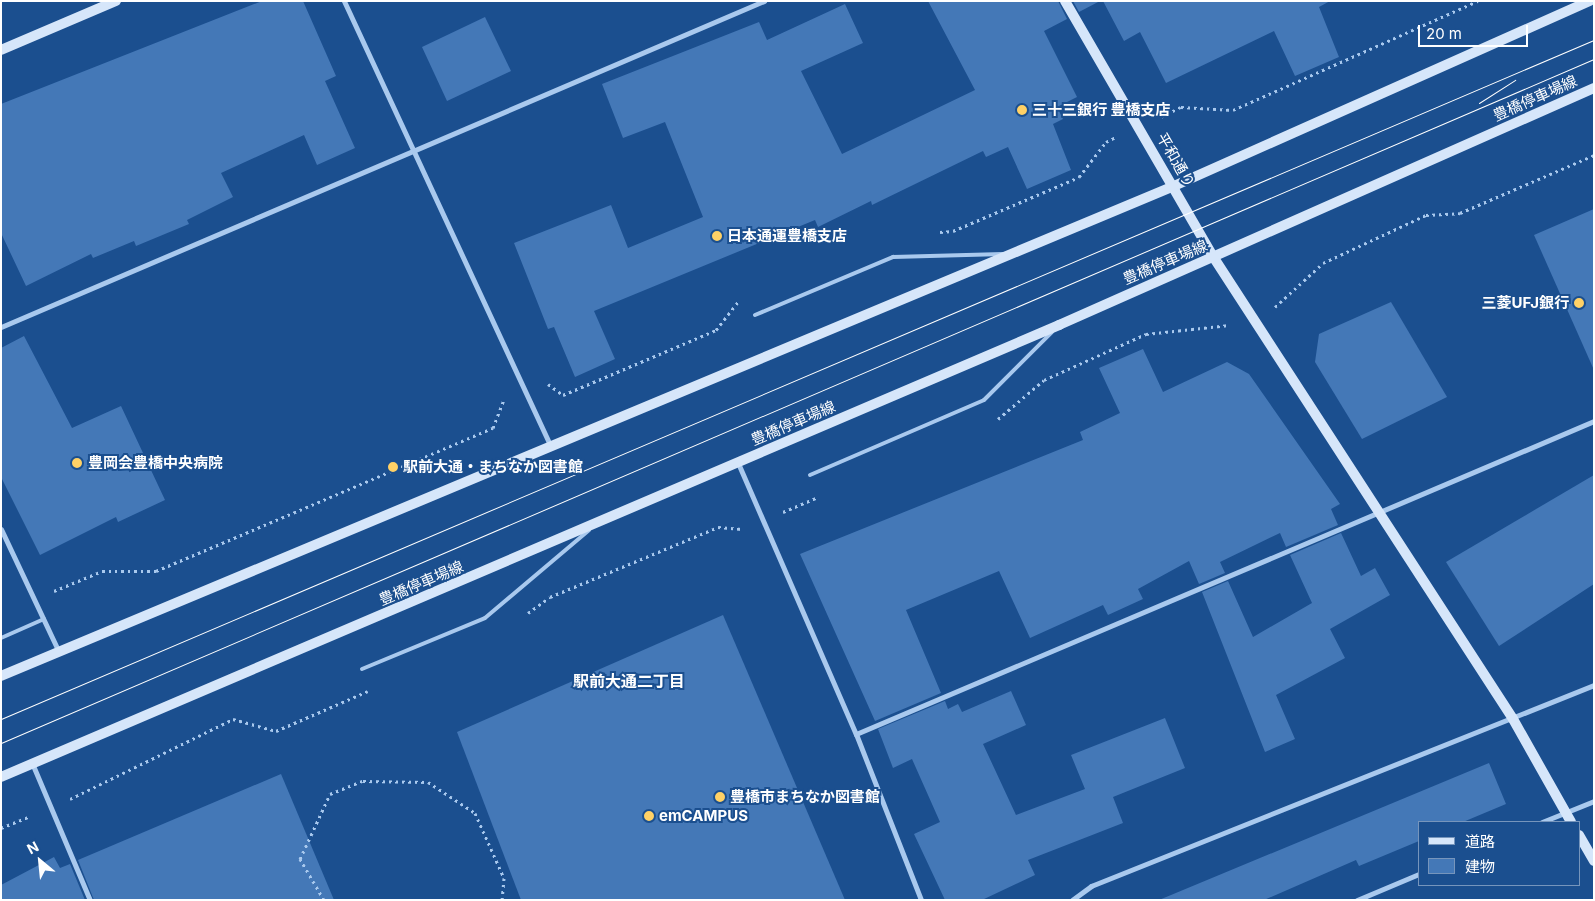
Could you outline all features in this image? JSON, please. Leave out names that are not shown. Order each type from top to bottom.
[{"type":"main road","points":[[1,50],[116,1]]},
{"type":"main road","name":"平和通り","points":[[1065,1],[1174,186],[1214,258],[1513,719],[1569,818]]},
{"type":"main road","points":[[1,676],[1174,186],[1590,1]]},
{"type":"main road","name":"豊橋停車場線","points":[[1,777],[595,525],[1214,258],[1594,88]]},
{"type":"main road","points":[[1580,837],[1594,861]]},
{"type":"street","points":[[344,1],[551,447]]},
{"type":"street","points":[[1,327],[764,1]]},
{"type":"street","points":[[856,734],[1594,421]]},
{"type":"street","points":[[738,463],[856,734],[921,900]]},
{"type":"street","points":[[1,529],[59,652]]},
{"type":"street","points":[[1072,900],[1091,886],[1513,719],[1594,685]]},
{"type":"street","points":[[32,763],[90,900]]},
{"type":"street","points":[[1549,821],[1569,818],[1594,801]]},
{"type":"street","points":[[1356,900],[1418,874]]},
{"type":"lane","points":[[755,315],[893,257],[1013,254]]},
{"type":"lane","points":[[810,475],[984,400],[1059,325]]},
{"type":"lane","points":[[362,669],[485,618],[595,525]]},
{"type":"lane","points":[[1,638],[44,619]]},
{"type":"path","points":[[1164,116],[1181,107],[1233,110],[1478,1]]},
{"type":"path","points":[[1282,304],[1322,263],[1426,215],[1460,213],[1594,155]]},
{"type":"path","points":[[56,590],[102,571],[156,570],[493,428],[501,399]]},
{"type":"path","points":[[519,619],[550,597],[718,527],[741,529]]},
{"type":"path","points":[[61,804],[233,719],[276,732],[378,687]]},
{"type":"path","points":[[324,900],[300,859],[330,794],[363,781],[428,782],[475,814],[504,878],[502,900]]},
{"type":"path","points":[[1,828],[38,812]]},
{"type":"building","points":[[262,1],[303,1],[336,76],[325,81],[355,148],[317,165],[304,135],[221,173],[233,197],[187,220],[189,224],[136,246],[134,241],[93,258],[91,254],[26,286],[1,233],[1,104]]},
{"type":"building","points":[[928,1],[1058,1],[1067,19],[1044,31],[1077,97],[1057,107],[1063,119],[1053,124],[1071,170],[1027,189],[1008,147],[986,157],[983,151],[872,205],[871,201],[818,227],[815,220],[594,311],[615,359],[575,377],[554,327],[548,329],[514,243],[611,205],[628,248],[703,217],[665,122],[623,138],[602,84],[759,22],[767,40],[845,4],[863,43],[801,71],[842,154],[975,90]]},
{"type":"building","points":[[1073,1],[1100,1],[1079,12]]},
{"type":"building","points":[[1103,1],[1330,1],[1319,7],[1339,57],[1295,76],[1274,31],[1166,83],[1140,32],[1124,41]]},
{"type":"building","points":[[485,17],[511,71],[447,101],[422,47]]},
{"type":"building","name":"三菱UFJ銀行","points":[[1594,209],[1594,370],[1534,235]]},
{"type":"building","points":[[1391,302],[1447,397],[1362,439],[1315,362],[1319,334]]},
{"type":"building","points":[[24,336],[72,428],[121,406],[165,500],[118,522],[116,517],[40,555],[1,477],[1,348]]},
{"type":"building","points":[[1143,349],[1163,392],[1227,362],[1249,374],[1340,504],[1331,509],[1338,525],[1286,547],[1280,533],[1220,562],[1225,573],[1199,584],[1189,561],[1138,589],[1143,599],[1108,615],[1103,605],[1030,638],[999,571],[906,610],[941,693],[875,721],[800,554],[1083,440],[1080,432],[1120,413],[1099,368]]},
{"type":"building","points":[[1594,475],[1594,584],[1499,646],[1446,562]]},
{"type":"building","points":[[1341,533],[1361,576],[1375,568],[1390,595],[1330,629],[1345,658],[1276,695],[1295,739],[1265,752],[1202,592],[1228,581],[1253,637],[1312,603],[1290,555]]},
{"type":"building","name":"emCAMPUS","points":[[723,615],[845,900],[521,900],[457,732]]},
{"type":"building","points":[[1011,691],[1026,725],[983,744],[1016,815],[1085,789],[1071,755],[1165,718],[1185,768],[1113,797],[1123,823],[1028,860],[1035,875],[982,900],[945,900],[914,834],[940,822],[912,759],[893,768],[878,729],[945,701],[948,709],[958,704],[962,712]]},
{"type":"building","points":[[1489,763],[1506,804],[1465,821],[1418,821],[1418,841],[1359,866],[1356,860],[1264,900],[1159,900]]},
{"type":"building","points":[[281,774],[334,900],[94,900],[78,860]]},
{"type":"building","points":[[54,857],[60,868],[70,864],[85,900],[1,900],[1,885]]},
{"type":"tram line","points":[[1,719],[1594,40]]},
{"type":"tram line","points":[[1,743],[1594,59]]},
{"type":"tram line","points":[[1479,103],[1515,80]]},
{"type":"place","name":"三十三銀行 豊橋支店","points":[[1022,110]]},
{"type":"place","name":"日本通運豊橋支店","points":[[717,236]]},
{"type":"place","name":"三菱UFJ銀行","points":[[1579,303]]},
{"type":"place","name":"豊岡会豊橋中央病院","points":[[77,463]]},
{"type":"place","name":"駅前大通・まちなか図書館","points":[[393,467]]},
{"type":"place","name":"豊橋市まちなか図書館","points":[[720,797]]},
{"type":"place","name":"emCAMPUS","points":[[649,816]]},
{"type":"district","name":"駅前大通二丁目","points":[[629,681]]}]
